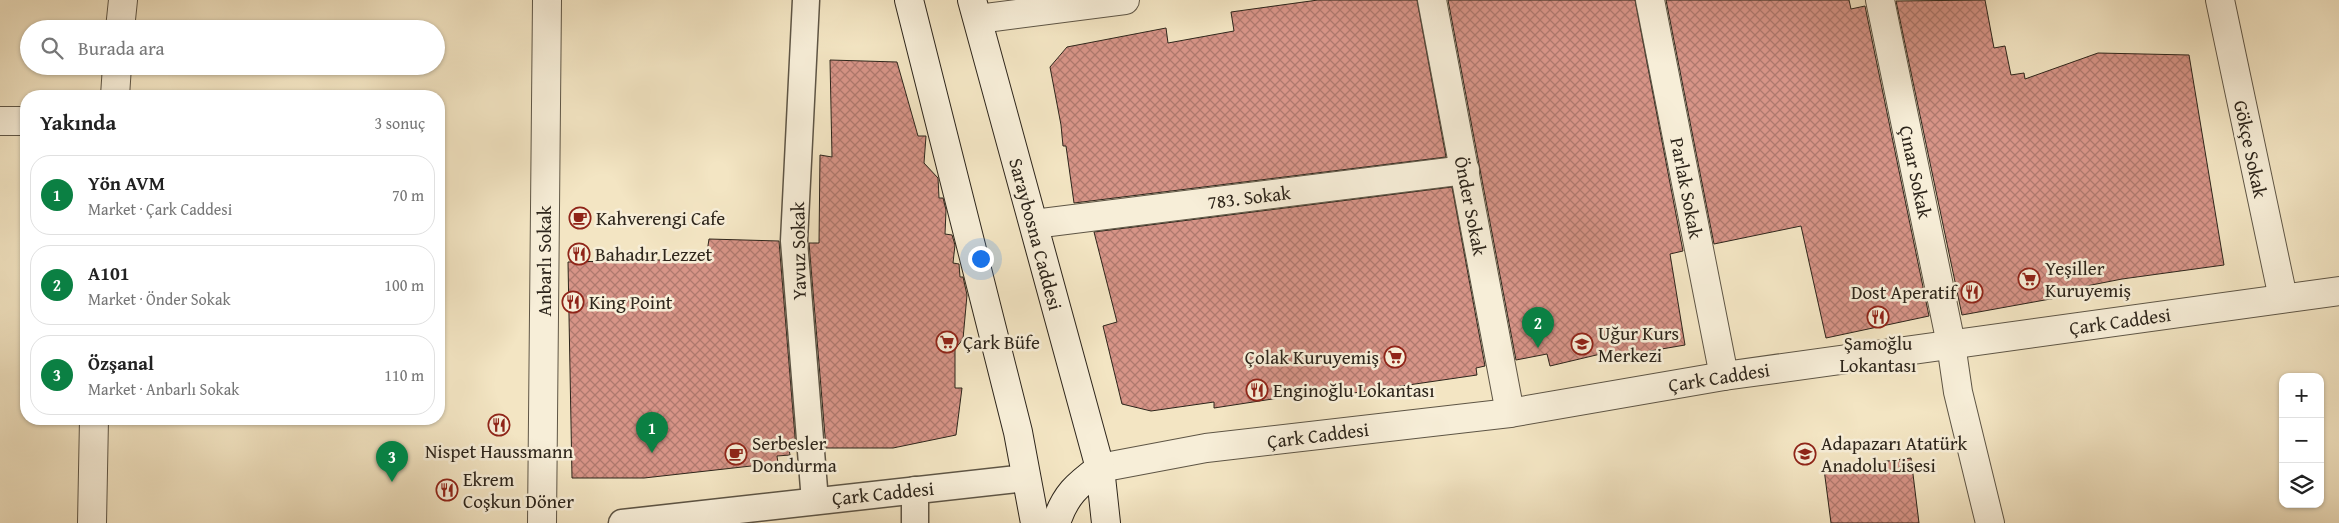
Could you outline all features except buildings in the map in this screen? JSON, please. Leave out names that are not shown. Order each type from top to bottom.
[{"type":"street","points":[[121,20],[123,0]]},
{"type":"street","name":"Anbarlı Sokak","points":[[542,523],[547,0]]},
{"type":"street","name":"Yavuz Sokak","points":[[806,0],[794,242],[815,501]]},
{"type":"street","points":[[910,0],[1018,432],[1035,523]]},
{"type":"street","points":[[975,10],[1125,0]]},
{"type":"street","name":"Önder Sokak","points":[[1432,0],[1510,413]]},
{"type":"street","name":"Parlak Sokak","points":[[1650,0],[1724,376]]},
{"type":"street","name":"Çınar Sokak","points":[[1880,0],[1951,344],[1958,392],[1990,523]]},
{"type":"street","name":"Gökçe Sokak","points":[[2220,0],[2283,298]]},
{"type":"street","name":"Saraybosna Caddesi","points":[[975,10],[1100,468],[1106,523]]},
{"type":"street","points":[[116,90],[117,75]]},
{"type":"street","points":[[0,121],[20,121]]},
{"type":"street","name":"783. Sokak","points":[[1034,224],[1465,170]]},
{"type":"street","name":"Çark Caddesi","points":[[1100,468],[1206,448],[1510,413],[1724,376],[2339,291]]},
{"type":"street","points":[[92,523],[94,425]]},
{"type":"street","points":[[1056,523],[1060,510],[1075,487],[1100,468]]},
{"type":"street","name":"Çark Caddesi","points":[[622,523],[685,519],[815,501],[1026,478]]},
{"type":"street","points":[[915,490],[915,523]]},
{"type":"place","name":"Kahverengi Cafe","points":[[580,218]]},
{"type":"place","name":"Bahadır Lezzet","points":[[579,254]]},
{"type":"place","name":"Yeşiller Kuruyemiş","points":[[2029,279]]},
{"type":"place","name":"Dost Aperatif","points":[[1972,292]]},
{"type":"place","name":"King Point","points":[[573,302]]},
{"type":"place","name":"Şamoğlu Lokantası","points":[[1878,317]]},
{"type":"place","name":"Çark Büfe","points":[[947,342]]},
{"type":"place","name":"Uğur Kurs Merkezi","points":[[1582,344]]},
{"type":"place","name":"A101","points":[[1538,348]]},
{"type":"place","name":"Çolak Kuruyemiş","points":[[1395,357]]},
{"type":"place","name":"Enginoğlu Lokantası","points":[[1257,390]]},
{"type":"place","name":"Nispet Haussmann","points":[[499,425]]},
{"type":"place","name":"Yön AVM","points":[[652,453]]},
{"type":"place","name":"Serbesler Dondurma","points":[[736,454]]},
{"type":"place","name":"Adapazarı Atatürk Anadolu Lisesi","points":[[1805,454]]},
{"type":"place","name":"Özşanal","points":[[392,482]]},
{"type":"place","name":"Ekrem Coşkun Döner","points":[[447,490]]}]
